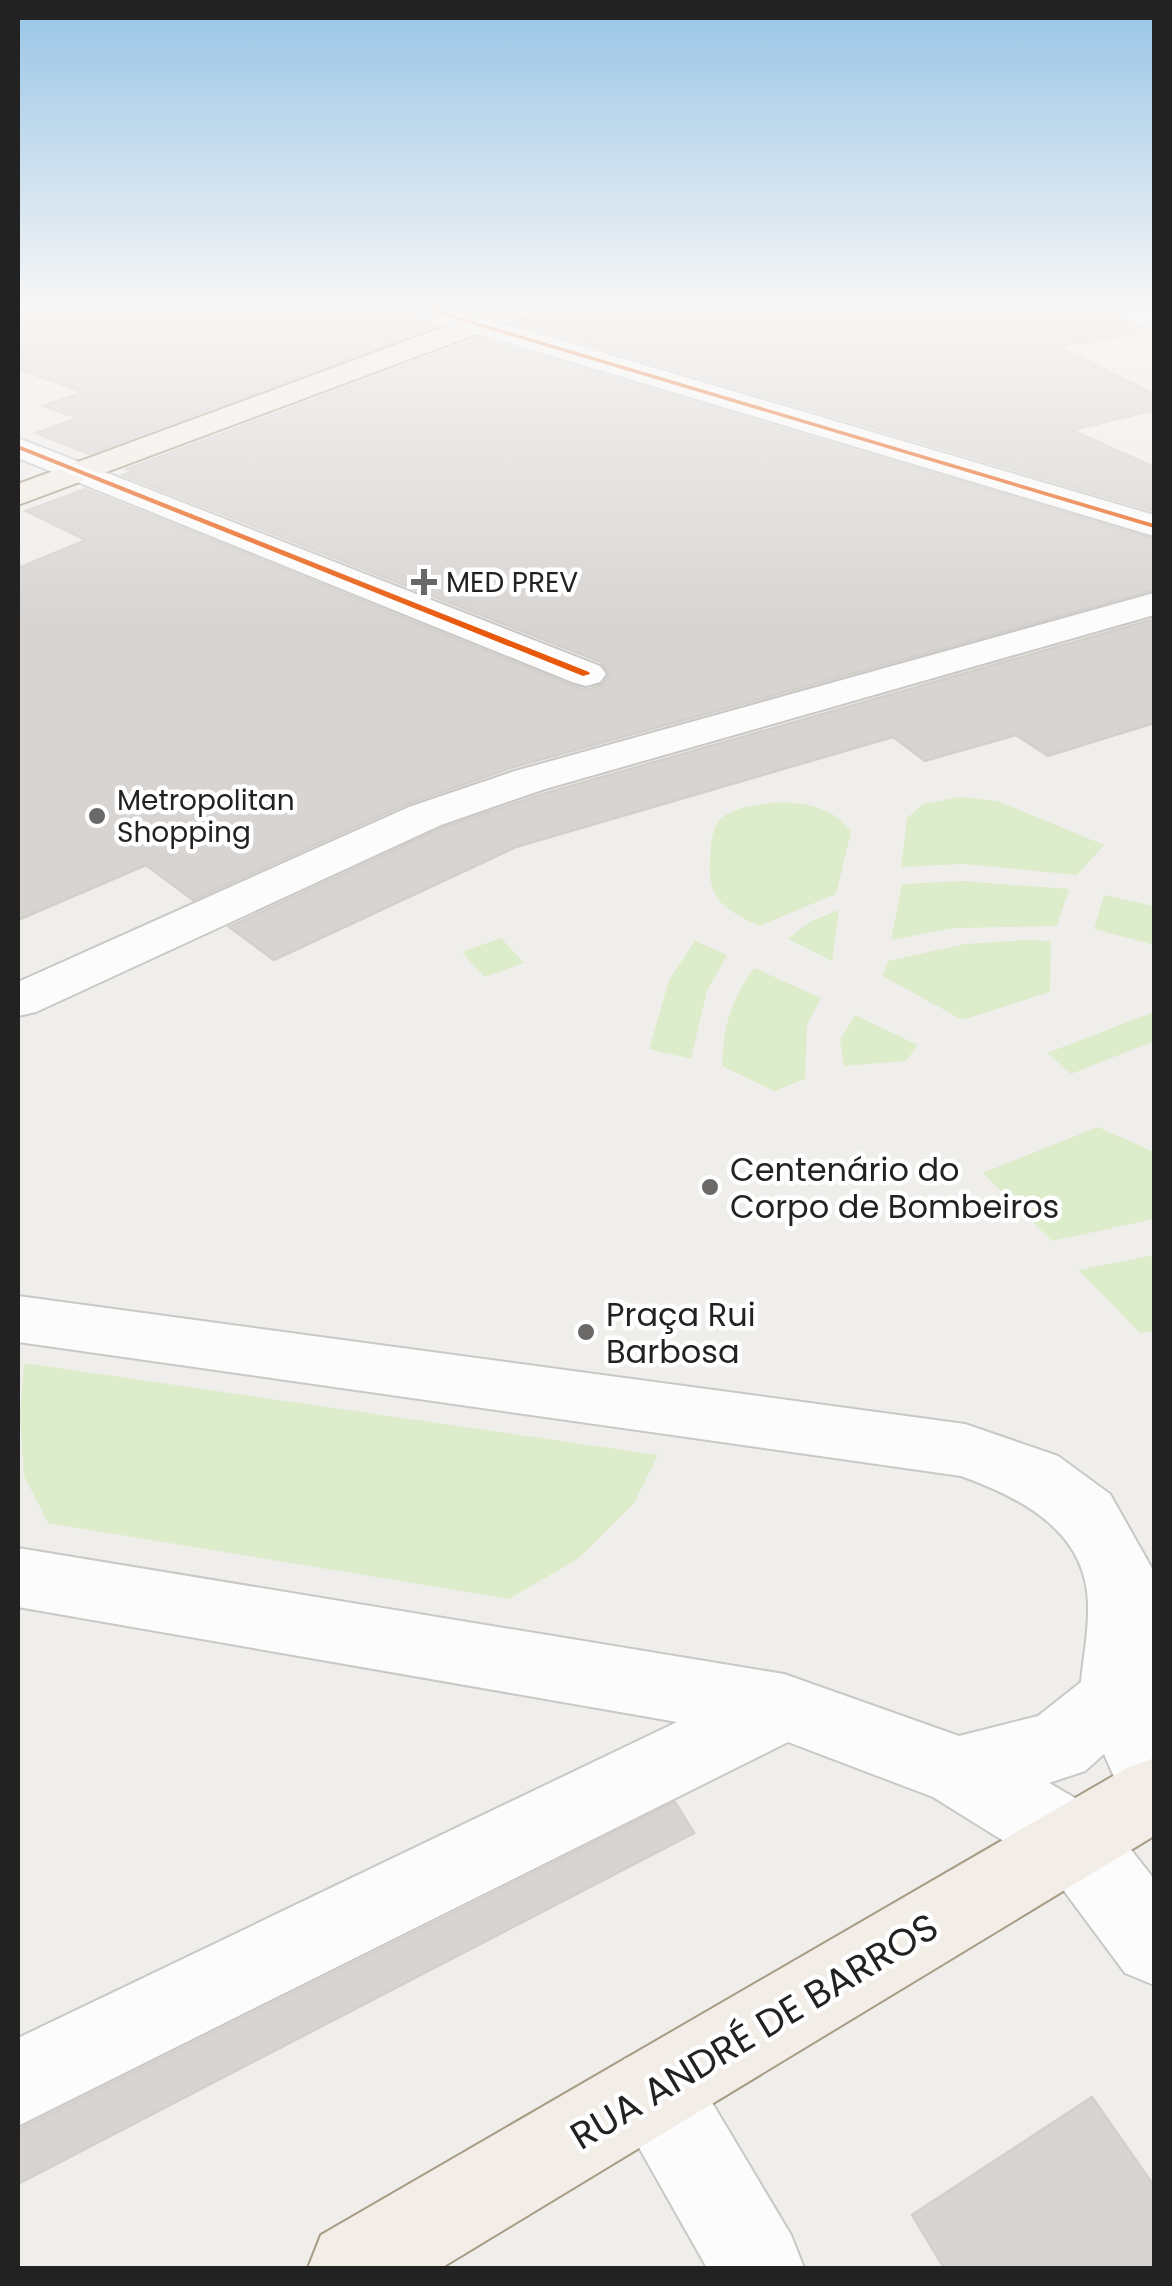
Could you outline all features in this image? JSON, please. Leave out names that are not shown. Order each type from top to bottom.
[{"type":"main road","points":[[18,495],[240,413]]},
{"type":"main road","name":"RUA ANDRÉ DE BARROS","points":[[354,2268],[1154,1794]]},
{"type":"street","points":[[772,413],[1154,526]]},
{"type":"street","points":[[18,448],[586,674]]},
{"type":"street","points":[[18,1001],[425,816],[565,770],[1154,604]]},
{"type":"street","points":[[18,1320],[965,1450],[1035,1476],[1086,1514],[1119,1572],[1124,1610],[1116,1698],[1154,1782]]},
{"type":"street","points":[[18,1577],[784,1707],[959,1770],[1075,1841],[1154,1944]]},
{"type":"street","points":[[959,1770],[1058,1746],[1116,1698]]},
{"type":"street","points":[[18,2084],[784,1707]]},
{"type":"street","points":[[655,2090],[758,2268]]},
{"type":"green space","points":[[960,797],[998,801],[1104,845],[1077,875],[963,864],[901,867],[907,818],[923,804]]},
{"type":"green space","points":[[785,802],[822,809],[851,832],[836,894],[759,926],[723,905],[712,888],[712,838],[717,823],[737,809]]},
{"type":"green space","points":[[963,881],[1069,889],[1057,926],[955,928],[891,940],[902,884]]},
{"type":"green space","points":[[1104,895],[1154,906],[1154,945],[1094,929]]},
{"type":"green space","points":[[839,910],[832,961],[788,939],[811,921]]},
{"type":"green space","points":[[501,938],[524,963],[484,977],[462,952]]},
{"type":"green space","points":[[695,941],[727,955],[707,991],[691,1059],[649,1049],[669,980]]},
{"type":"green space","points":[[1051,941],[1050,992],[962,1020],[883,976],[888,961],[965,944]]},
{"type":"green space","points":[[754,968],[821,998],[807,1025],[805,1079],[774,1091],[722,1066],[730,1014]]},
{"type":"green space","points":[[1154,1012],[1154,1041],[1071,1074],[1047,1053]]},
{"type":"green space","points":[[855,1015],[918,1045],[906,1061],[844,1066],[840,1040]]},
{"type":"green space","points":[[1098,1127],[1154,1152],[1154,1219],[1052,1241],[983,1173]]},
{"type":"green space","points":[[1154,1255],[1154,1331],[1140,1333],[1078,1270]]},
{"type":"green space","points":[[24,1363],[658,1455],[634,1503],[579,1558],[509,1599],[48,1523],[24,1476],[20,1415]]},
{"type":"building","points":[[62,413],[201,413],[89,454],[36,433],[78,418]]},
{"type":"building","points":[[278,413],[729,413],[1154,539],[1154,590],[514,767],[407,804],[193,900],[146,865],[18,920],[18,568],[86,540],[26,511],[85,489],[571,685],[587,690],[603,684],[610,674],[601,662],[123,475],[133,471],[127,469]]},
{"type":"building","points":[[820,413],[1143,413],[1072,430],[1154,467],[1154,511]]},
{"type":"building","points":[[1154,619],[1154,723],[1048,756],[1016,735],[925,761],[893,737],[516,847],[274,960],[229,927],[442,828],[546,793]]},
{"type":"building","points":[[675,1802],[694,1833],[18,2184],[18,2130]]},
{"type":"building","points":[[1092,2097],[1154,2186],[1154,2268],[944,2268],[912,2215]]},
{"type":"cycle path","points":[[773,413],[1154,526]]},
{"type":"cycle path","points":[[18,447],[586,674]]},
{"type":"place","name":"MED PREV","points":[[424,582]]},
{"type":"place","name":"Metropolitan Shopping","points":[[97,816]]},
{"type":"place","name":"Centenário do Corpo de Bombeiros","points":[[710,1187]]},
{"type":"place","name":"Praça Rui Barbosa","points":[[586,1332]]}]
